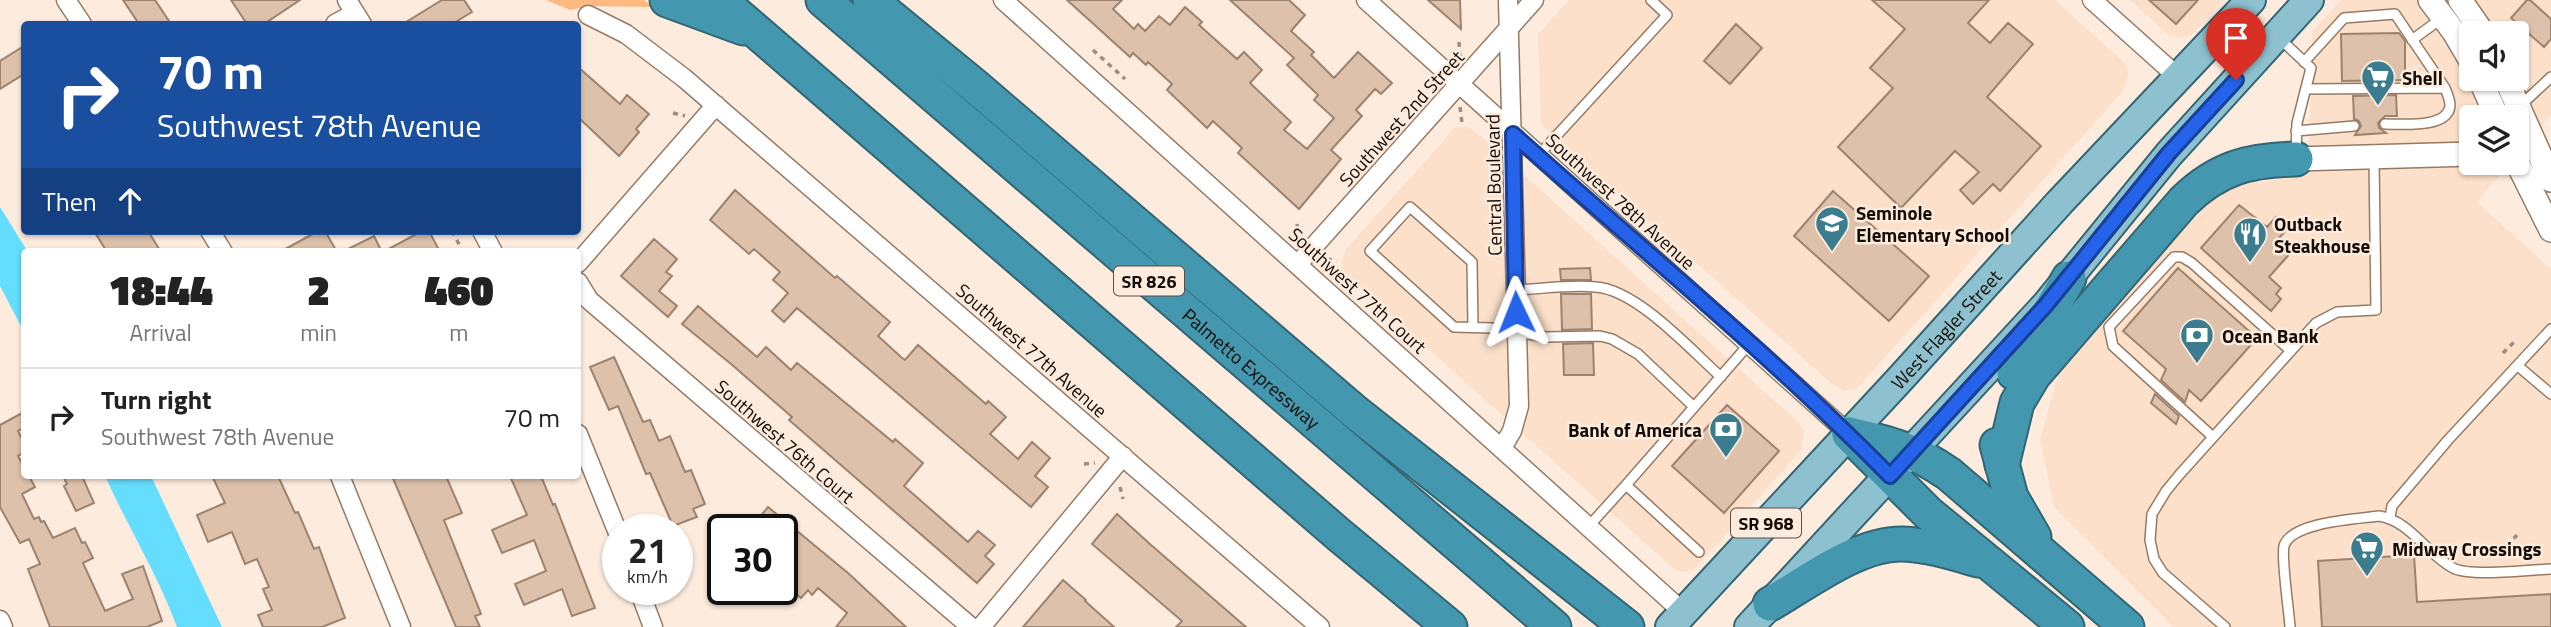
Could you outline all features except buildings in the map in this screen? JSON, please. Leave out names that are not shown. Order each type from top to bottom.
[{"type":"highway","points":[[667,0],[757,33]]},
{"type":"highway","points":[[720,0],[1338,534],[1450,627]]},
{"type":"highway","name":"Palmetto Expressway","points":[[823,0],[1554,627]]},
{"type":"highway","points":[[870,0],[976,87],[1355,412],[1625,625]]},
{"type":"highway","points":[[888,0],[976,87]]},
{"type":"highway","points":[[2002,465],[2017,403],[2033,376],[2184,201],[2204,183],[2234,167],[2296,145]]},
{"type":"highway","points":[[2045,558],[2011,497],[1996,439],[2001,404],[2012,377],[2069,278]]},
{"type":"highway","points":[[1849,434],[1913,451],[1949,474],[2127,627]]},
{"type":"highway","points":[[1849,434],[1928,513],[2067,627]]},
{"type":"highway","points":[[1759,616],[1865,550],[1883,546],[1916,545],[1987,562]]},
{"type":"main road","name":"West Flagler Street","points":[[1677,620],[2060,202],[2250,0]]},
{"type":"main road","name":"SR 968","points":[[1759,616],[2069,278],[2169,153],[2309,0]]},
{"type":"street","points":[[66,0],[80,21]]},
{"type":"street","name":"Southwest 77th Court","points":[[1003,0],[1589,526],[1677,620]]},
{"type":"street","name":"Southwest 78th Avenue","points":[[1366,0],[1849,434]]},
{"type":"street","name":"Central Boulevard","points":[[1502,448],[1513,431],[1519,406],[1508,0]]},
{"type":"street","name":"Southwest 2nd Street","points":[[1298,264],[1534,0]]},
{"type":"street","points":[[2092,0],[2179,78]]},
{"type":"street","points":[[2460,0],[2475,21]]},
{"type":"street","points":[[2437,8],[2459,42]]},
{"type":"street","name":"Southwest 77th Avenue","points":[[588,15],[626,34],[716,104],[1320,627]]},
{"type":"street","points":[[581,260],[716,104]]},
{"type":"street","points":[[2529,141],[2551,180]]},
{"type":"street","points":[[2296,145],[2374,157],[2459,154]]},
{"type":"street","points":[[2524,175],[2551,230]]},
{"type":"street","name":"Southwest 76th Court","points":[[581,289],[589,300],[971,627]]},
{"type":"street","points":[[581,441],[610,514]]},
{"type":"street","points":[[981,627],[1123,456]]},
{"type":"street","points":[[341,479],[401,627]]},
{"type":"street","points":[[645,605],[653,627]]},
{"type":"street","points":[[0,621],[3,627]]},
{"type":"lane","points":[[1538,156],[1667,15],[1651,0]]},
{"type":"lane","points":[[2412,40],[2437,8]]},
{"type":"lane","points":[[2304,62],[2344,18],[2395,13],[2445,88],[2450,105],[2446,115],[2434,123],[2385,124]]},
{"type":"lane","points":[[2277,36],[2311,68],[2296,145],[2354,126]]},
{"type":"lane","points":[[2521,105],[2551,77]]},
{"type":"lane","points":[[2306,89],[2445,88]]},
{"type":"lane","points":[[2225,627],[2158,568],[2150,540],[2150,524],[2155,506],[2316,323],[2337,313],[2376,310],[2374,157]]},
{"type":"lane","points":[[1473,327],[1472,262],[1410,207],[1370,251],[1454,327],[1492,328],[1546,337],[1600,336],[1612,339],[1638,354],[1694,407]]},
{"type":"lane","points":[[2213,437],[2113,346],[2109,327],[2174,257],[2182,257],[2291,351]]},
{"type":"lane","points":[[1516,290],[1596,286],[1614,290],[1643,307],[1721,377]]},
{"type":"lane","points":[[2390,517],[2392,506],[2448,440],[2551,330]]},
{"type":"lane","points":[[1589,526],[1750,343]]},
{"type":"lane","points":[[2518,366],[2551,394]]},
{"type":"lane","points":[[1626,485],[1699,551]]},
{"type":"lane","points":[[2290,627],[2283,549],[2290,536],[2305,527],[2379,516],[2390,517],[2446,564],[2462,572],[2551,569]]},
{"type":"path","points":[[1459,42],[1461,61]]},
{"type":"path","points":[[1093,50],[1125,79]]},
{"type":"path","points":[[1460,105],[1462,123]]},
{"type":"path","points":[[1297,224],[1299,236]]},
{"type":"path","points":[[455,235],[461,248]]},
{"type":"path","points":[[1322,257],[1337,261]]},
{"type":"path","points":[[2504,353],[2516,340]]},
{"type":"path","points":[[1084,464],[1097,463]]},
{"type":"path","points":[[1119,481],[1123,499]]},
{"type":"path","points":[[2500,554],[2518,535]]},
{"type":"path","points":[[2525,550],[2532,556],[2532,560]]},
{"type":"shaded area","points":[[546,0],[644,0],[653,7],[589,6],[570,10]]},
{"type":"shaded area","name":"Seminole Elementary School","points":[[1569,0],[2055,0],[2124,62],[2129,74],[2123,91],[1862,383],[1857,388],[1845,391],[1833,385],[1541,124],[1538,34]]},
{"type":"shaded area","points":[[2130,0],[2223,0],[2191,36],[2180,38],[2167,34]]},
{"type":"shaded area","points":[[2341,0],[2551,0],[2551,115],[2529,141],[2529,105],[2459,105],[2459,175],[2500,175],[2477,202],[2551,269],[2551,627],[2173,627],[2054,507],[2040,439],[2068,342],[2201,191],[2308,175],[2312,32]]},
{"type":"shaded area","points":[[1466,126],[1481,136],[1804,430],[1802,449],[1695,569],[1681,572],[1673,568],[1349,278],[1343,269],[1341,262],[1347,248],[1455,128]]},
{"type":"water","points":[[0,207],[26,248],[21,248],[21,326],[0,286]]},
{"type":"water","points":[[106,479],[152,479],[222,627],[177,627]]},
{"type":"place","name":"Shell","points":[[2378,107]]},
{"type":"place","name":"Seminole Elementary School","points":[[1832,253]]},
{"type":"place","name":"Outback Steakhouse","points":[[2250,264]]},
{"type":"place","name":"Ocean Bank","points":[[2197,365]]},
{"type":"place","name":"Bank of America","points":[[1726,459]]},
{"type":"place","name":"Midway Crossings","points":[[2367,578]]},
{"type":"route","points":[[1516,312],[1513,134],[1750,343],[1849,434],[1890,476],[2046,305],[2169,153],[2236,80]]}]
